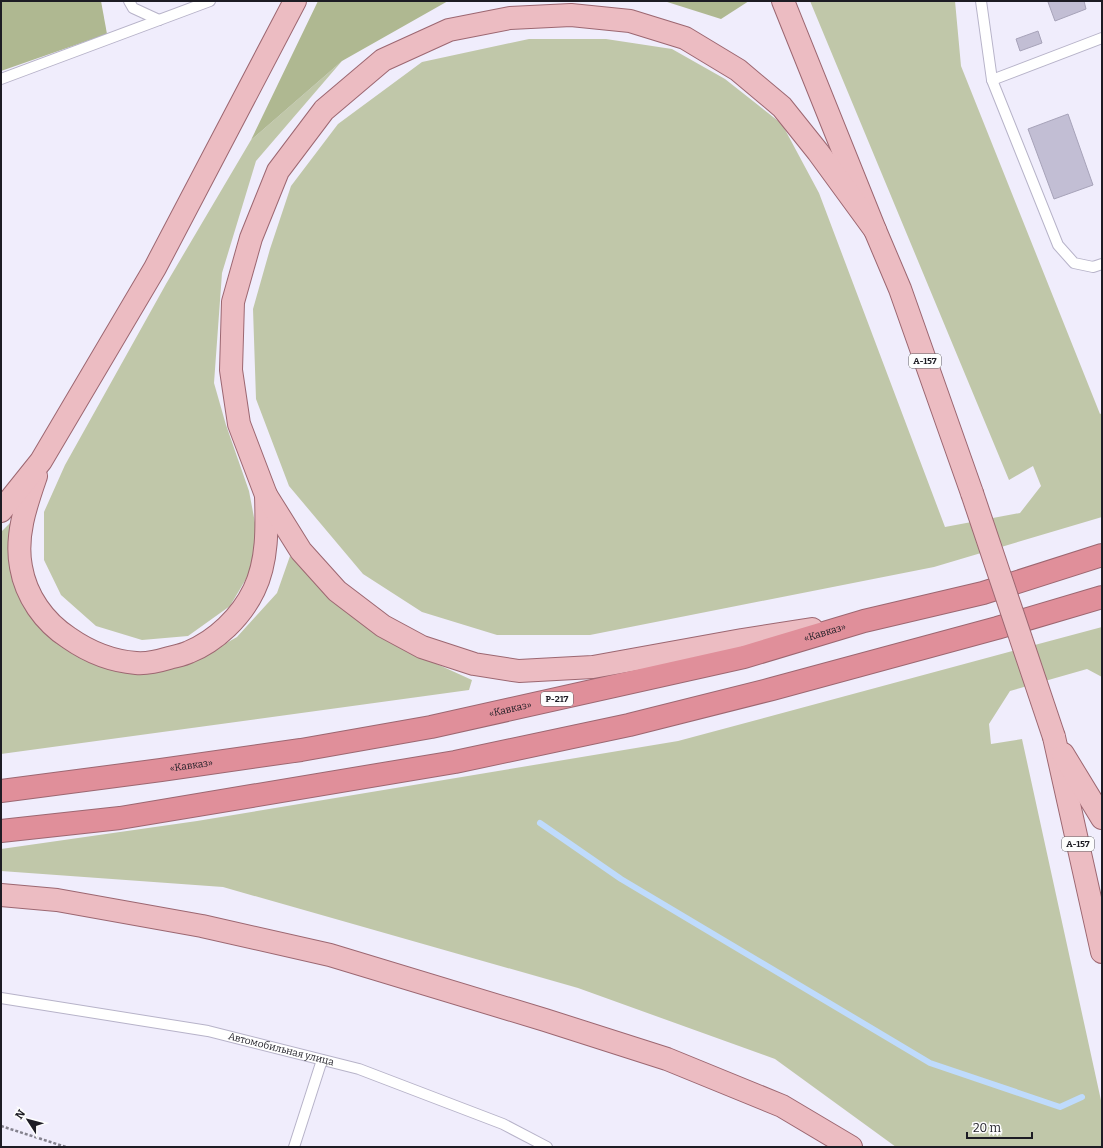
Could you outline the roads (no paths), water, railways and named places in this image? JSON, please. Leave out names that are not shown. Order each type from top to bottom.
[{"type":"highway","name":"«Кавказ»","points":[[1,791],[301,750],[431,727],[744,657],[864,621],[983,593],[1102,555]]},
{"type":"highway","points":[[1,831],[120,818],[478,758],[629,725],[772,689],[997,628],[1102,597]]},
{"type":"main road","points":[[1,511],[40,461],[155,268],[295,1]]},
{"type":"main road","name":"А-157","points":[[783,1],[900,290],[972,494],[1054,737],[1102,952]]},
{"type":"main road","points":[[864,621],[742,640],[594,668],[519,671],[474,664],[422,648],[383,626],[337,591],[301,550],[266,494],[239,424],[231,370],[234,302],[251,238],[278,171],[324,110],[384,60],[449,30],[510,18],[571,14],[630,21],[686,38],[738,70],[782,107],[818,152],[875,230]]},
{"type":"main road","points":[[40,461],[23,514],[19,541],[24,581],[32,599],[44,616],[58,631],[81,647],[105,658],[137,663],[160,661],[189,652],[206,643],[226,628],[241,611],[253,591],[261,572],[267,529],[266,494]]},
{"type":"main road","points":[[1054,737],[1102,818]]},
{"type":"main road","points":[[1,895],[58,900],[202,926],[330,955],[545,1020],[667,1059],[782,1106],[851,1147]]},
{"type":"lane","points":[[128,1],[133,8],[159,20]]},
{"type":"lane","points":[[1,79],[210,1]]},
{"type":"lane","points":[[981,1],[992,80],[1058,245],[1074,263],[1093,267],[1102,264]]},
{"type":"lane","points":[[992,80],[1102,38]]},
{"type":"lane","name":"Автомобильная улица","points":[[1,998],[208,1031],[359,1069],[503,1124],[547,1147]]},
{"type":"lane","points":[[294,1147],[322,1060]]},
{"type":"waterway","points":[[540,823],[621,879],[930,1063],[1060,1107],[1082,1097]]}]
